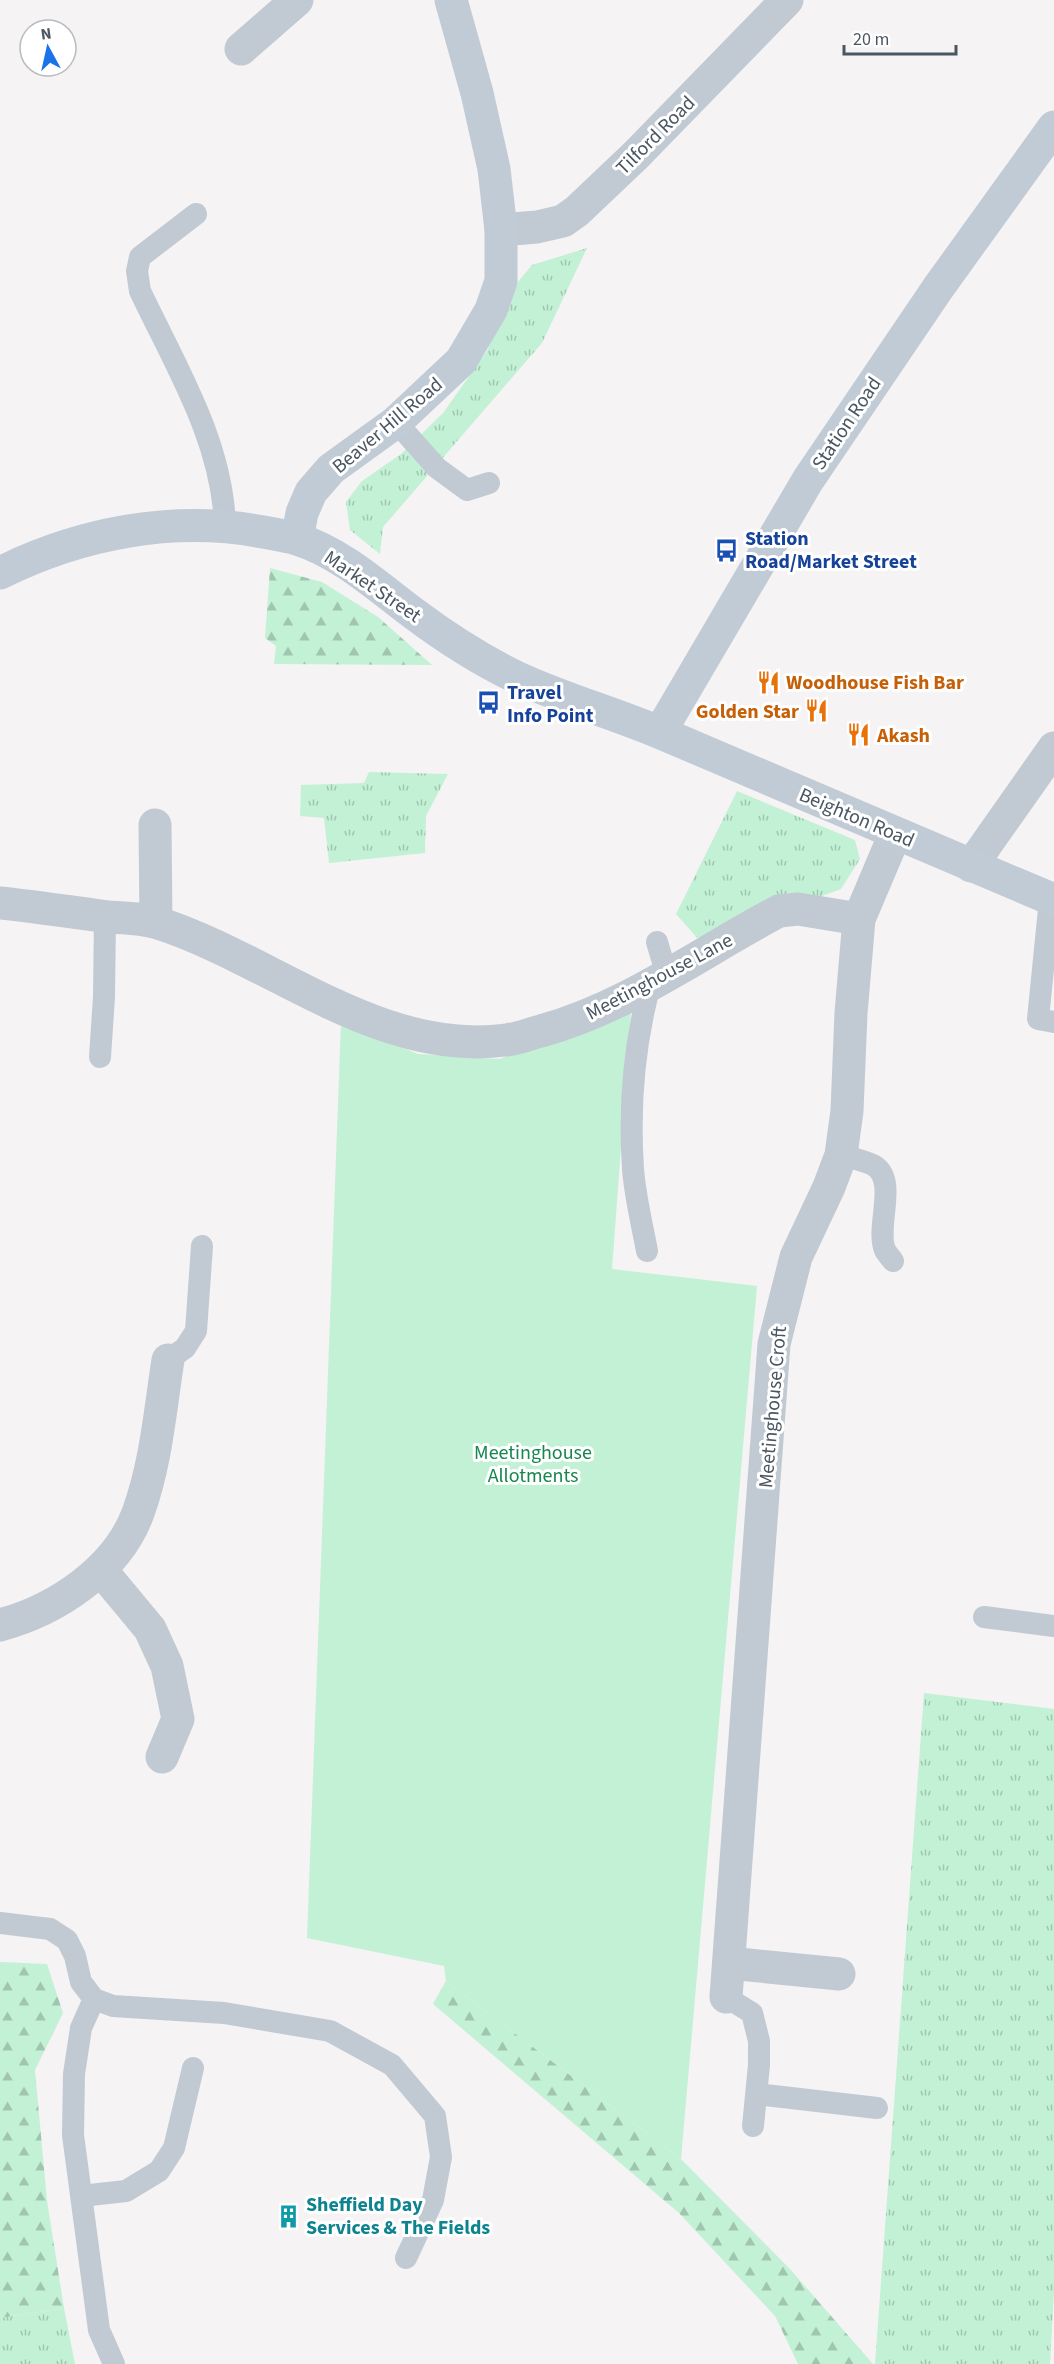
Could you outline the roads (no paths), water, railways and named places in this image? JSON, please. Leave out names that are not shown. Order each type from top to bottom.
[{"type":"main road","name":"Beaver Hill Road","points":[[297,539],[302,513],[311,492],[331,470],[396,422],[461,361],[491,310],[501,281],[501,230],[494,169],[477,93],[451,0]]},
{"type":"main road","name":"Station Road","points":[[660,732],[808,480],[938,288],[1054,128]]},
{"type":"main road","name":"Market Street","points":[[0,573],[33,556],[82,540],[161,527],[248,529],[297,539],[332,555],[472,652],[516,676],[660,732]]},
{"type":"main road","name":"Beighton Road","points":[[660,732],[971,867],[1052,899]]},
{"type":"street","points":[[242,49],[297,0]]},
{"type":"street","name":"Tilford Road","points":[[501,230],[537,227],[563,221],[577,211],[636,155],[787,0]]},
{"type":"street","points":[[971,867],[1054,748]]},
{"type":"street","points":[[155,825],[156,922]]},
{"type":"street","name":"Meetinghouse Croft","points":[[726,1997],[774,1344],[796,1257],[829,1187],[841,1155],[847,1111],[851,1013],[859,919],[895,834]]},
{"type":"street","name":"Meetinghouse Lane","points":[[0,903],[156,922],[213,945],[322,1001],[375,1021],[425,1036],[470,1041],[507,1040],[567,1023],[658,980],[779,910],[798,909],[859,919]]},
{"type":"street","points":[[0,1625],[18,1621],[61,1600],[100,1570],[123,1541],[138,1514],[154,1456],[168,1360]]},
{"type":"street","points":[[100,1570],[150,1629],[167,1666],[178,1719],[162,1757]]},
{"type":"street","points":[[729,1963],[839,1974]]},
{"type":"lane","points":[[196,214],[140,258],[137,271],[140,291],[206,431],[219,469],[225,503],[225,527]]},
{"type":"lane","points":[[396,422],[437,468],[467,490],[489,483]]},
{"type":"lane","points":[[1052,899],[1038,1019],[1054,1022]]},
{"type":"lane","points":[[100,1057],[104,997],[105,916]]},
{"type":"lane","points":[[647,1251],[633,1168],[634,1081],[643,1011],[658,980],[657,942]]},
{"type":"lane","points":[[841,1155],[873,1165],[881,1172],[886,1194],[883,1240],[885,1249],[893,1261]]},
{"type":"lane","points":[[168,1360],[185,1348],[196,1331],[202,1246]]},
{"type":"lane","points":[[984,1617],[1054,1626]]},
{"type":"lane","points":[[0,1923],[50,1929],[67,1940],[75,1956],[81,1982],[94,1999],[113,2006],[224,2013],[330,2031],[392,2065],[435,2116],[441,2157],[433,2200],[406,2258]]},
{"type":"lane","points":[[726,1997],[752,2013],[759,2041],[753,2126]]},
{"type":"lane","points":[[94,1999],[81,2028],[74,2074],[73,2134],[99,2330],[114,2364]]},
{"type":"lane","points":[[81,2196],[126,2191],[159,2171],[174,2148],[193,2068]]},
{"type":"lane","points":[[757,2094],[877,2108]]},
{"type":"place","name":"Station Road/Market Street","points":[[727,550]]},
{"type":"place","name":"Woodhouse Fish Bar","points":[[768,682]]},
{"type":"place","name":"Travel Info Point","points":[[489,703]]},
{"type":"place","name":"Golden Star","points":[[817,711]]},
{"type":"place","name":"Akash","points":[[859,735]]},
{"type":"place","name":"Sheffield Day Services & The Fields","points":[[288,2216]]},
{"type":"park label","name":"Meetinghouse Allotments","points":[[533,1464]]}]
